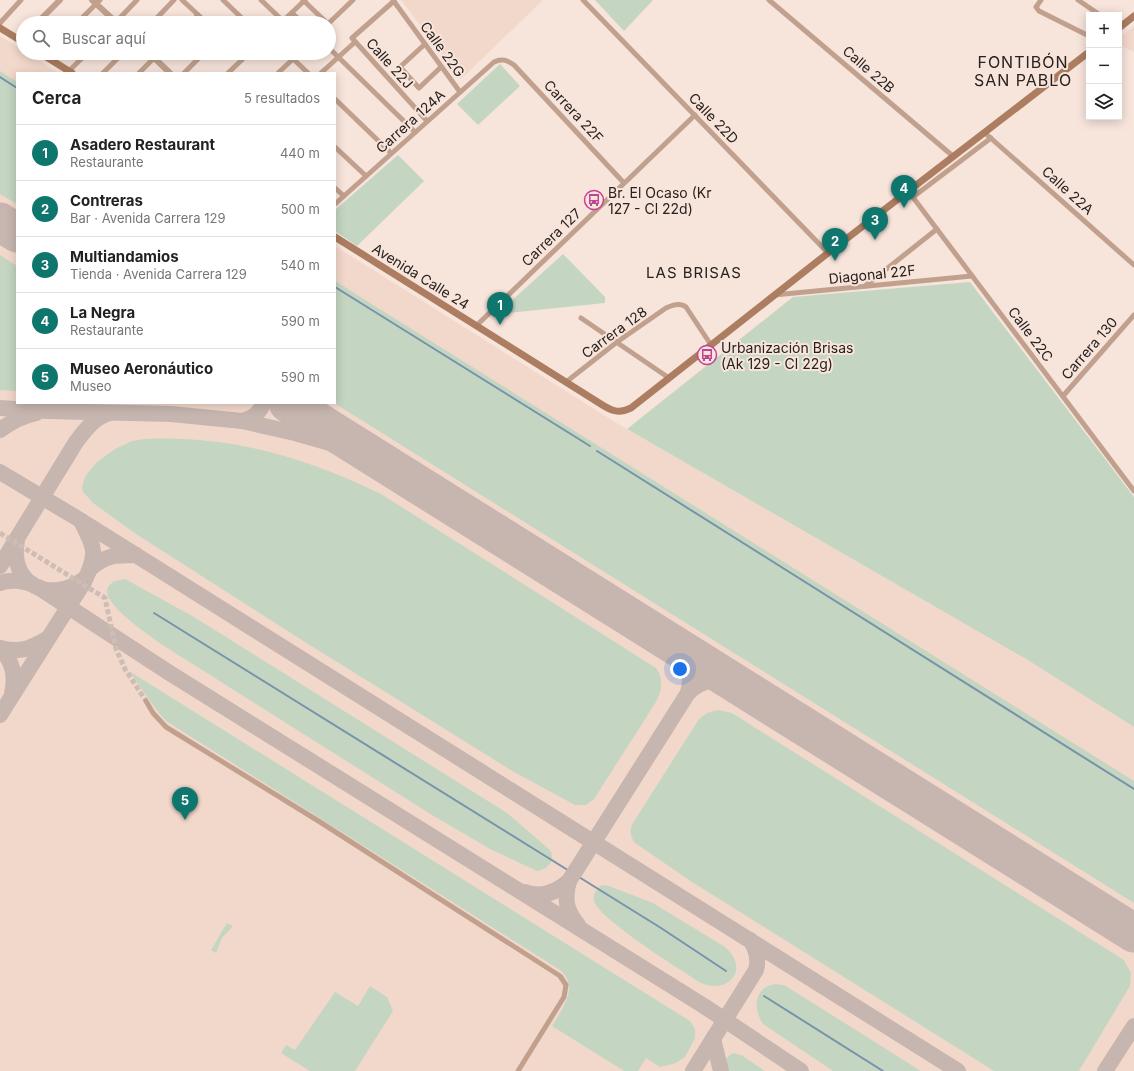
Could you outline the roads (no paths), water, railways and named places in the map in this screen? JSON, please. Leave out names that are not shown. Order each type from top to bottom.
[{"type":"main road","points":[[1122,26],[1134,16]]},
{"type":"main road","points":[[0,28],[16,37]]},
{"type":"main road","points":[[669,378],[828,253],[911,194],[954,157],[988,135],[1086,54]]},
{"type":"main road","points":[[53,60],[71,72]]},
{"type":"main road","name":"Avenida Calle 24","points":[[336,238],[616,412],[631,408],[669,378]]},
{"type":"street","points":[[0,23],[22,0]]},
{"type":"street","points":[[44,16],[60,0]]},
{"type":"street","points":[[122,16],[137,0]]},
{"type":"street","points":[[159,16],[174,0]]},
{"type":"street","points":[[182,0],[198,15]]},
{"type":"street","points":[[223,0],[240,16]]},
{"type":"street","points":[[261,0],[276,16]]},
{"type":"street","points":[[288,16],[304,0],[321,16]]},
{"type":"street","points":[[336,16],[353,0]]},
{"type":"street","name":"Calle 22D","points":[[583,0],[828,253]]},
{"type":"street","name":"Calle 22B","points":[[769,0],[954,157]]},
{"type":"street","points":[[1040,0],[1036,7],[1039,11],[1086,34]]},
{"type":"street","points":[[1078,0],[1096,12]]},
{"type":"street","points":[[83,16],[96,1],[110,16]]},
{"type":"street","points":[[394,1],[353,40],[338,57],[415,132]]},
{"type":"street","name":"Calle 22G","points":[[394,1],[460,92]]},
{"type":"street","points":[[292,12],[296,16]]},
{"type":"street","name":"Calle 22J","points":[[353,40],[427,121]]},
{"type":"street","points":[[425,44],[400,66],[419,88],[441,67]]},
{"type":"street","points":[[71,72],[81,60]]},
{"type":"street","points":[[104,72],[116,60]]},
{"type":"street","points":[[140,72],[152,60]]},
{"type":"street","points":[[156,60],[169,72]]},
{"type":"street","points":[[185,72],[197,60]]},
{"type":"street","points":[[229,72],[243,60]]},
{"type":"street","points":[[279,72],[293,60]]},
{"type":"street","points":[[295,60],[307,72]]},
{"type":"street","points":[[322,72],[335,60]]},
{"type":"street","name":"Carrera 124A","points":[[336,203],[494,62],[503,60]]},
{"type":"street","name":"Carrera 22F","points":[[503,60],[514,65],[624,183]]},
{"type":"street","points":[[336,100],[392,154]]},
{"type":"street","name":"Carrera 127","points":[[476,326],[695,115]]},
{"type":"street","points":[[911,194],[988,135]]},
{"type":"street","name":"Calle 22A","points":[[988,135],[1134,265]]},
{"type":"street","points":[[336,148],[366,176]]},
{"type":"street","points":[[336,189],[344,196]]},
{"type":"street","name":"Calle 22C","points":[[911,194],[1134,490]]},
{"type":"street","points":[[864,287],[937,229]]},
{"type":"street","name":"Diagonal 22F","points":[[774,295],[972,276]]},
{"type":"street","name":"Carrera 128","points":[[566,382],[617,342],[666,308],[678,304],[682,304],[686,307],[711,345]]},
{"type":"street","name":"Carrera 130","points":[[1063,396],[1134,315]]},
{"type":"street","points":[[581,318],[669,378]]},
{"type":"street","points":[[146,701],[153,713],[166,727],[320,822],[560,976],[566,985],[564,997],[518,1071]]},
{"type":"waterway","points":[[0,77],[16,87]]},
{"type":"waterway","points":[[336,288],[590,446]]},
{"type":"waterway","points":[[597,451],[1134,789]]},
{"type":"waterway","points":[[154,613],[661,928],[726,971]]},
{"type":"waterway","points":[[764,996],[883,1071]]},
{"type":"tunnel","points":[[0,533],[105,598],[116,649],[125,669],[146,701]]},
{"type":"place","name":"Br. El Ocaso (Kr 127 - Cl 22d)","points":[[594,200]]},
{"type":"place","name":"La Negra","points":[[904,208]]},
{"type":"place","name":"Multiandamios","points":[[875,240]]},
{"type":"place","name":"Contreras","points":[[835,261]]},
{"type":"place","name":"Asadero Restaurant","points":[[500,325]]},
{"type":"place","name":"Urbanización Brisas (Ak 129 - Cl 22g)","points":[[707,355]]},
{"type":"place","name":"Museo Aeronáutico","points":[[185,820]]},
{"type":"district","name":"FONTIBÓN SAN PABLO","points":[[1023,71]]},
{"type":"district","name":"LAS BRISAS","points":[[694,272]]}]
